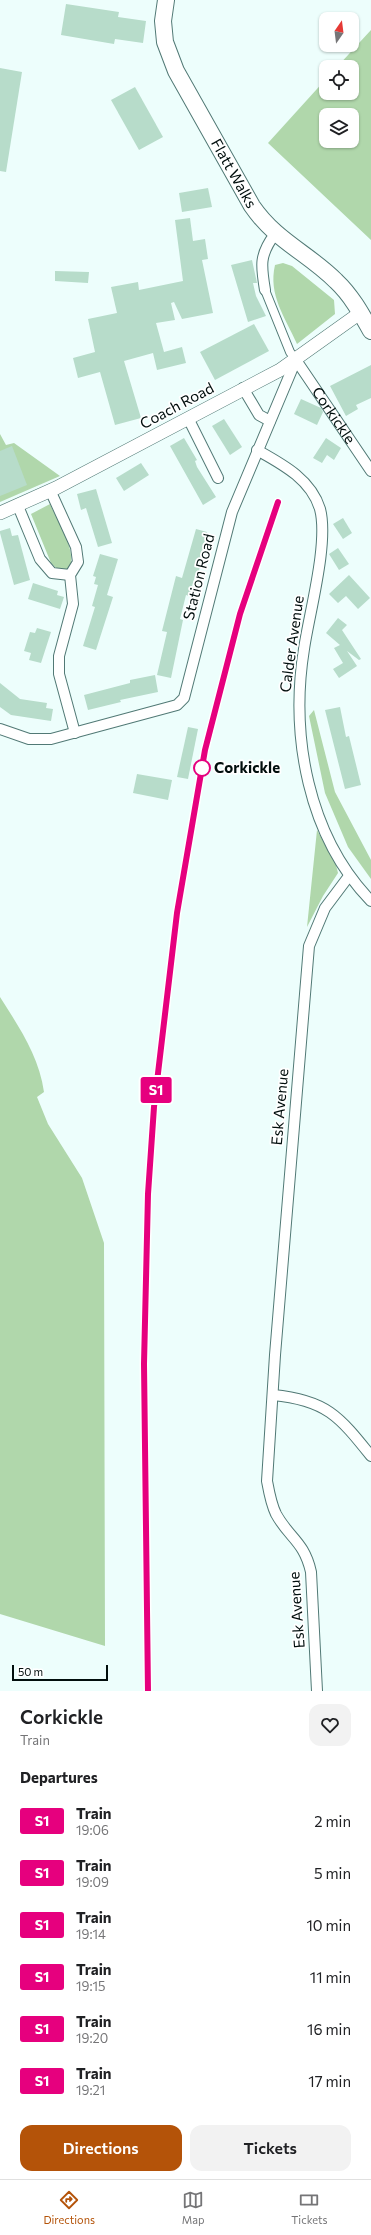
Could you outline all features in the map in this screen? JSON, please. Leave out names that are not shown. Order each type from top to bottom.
[{"type":"main road","name":"Flatt Walks","points":[[166,0],[163,21],[165,42],[176,71],[252,206],[263,222],[275,234],[336,280],[349,294],[360,313]]},
{"type":"main road","points":[[360,313],[371,331]]},
{"type":"street","points":[[275,234],[262,255],[261,269],[265,290],[290,352],[296,360]]},
{"type":"street","name":"Coach Road","points":[[0,513],[50,490],[296,360],[360,313]]},
{"type":"street","name":"Station Road","points":[[0,729],[29,739],[51,739],[177,705],[184,698],[232,512],[296,360]]},
{"type":"street","name":"Corkickle","points":[[296,360],[371,471]]},
{"type":"street","points":[[243,388],[259,415],[270,422]]},
{"type":"street","points":[[188,418],[218,478]]},
{"type":"street","name":"Calder Avenue","points":[[257,450],[301,479],[319,508],[322,524],[320,548],[314,600],[304,650],[299,698],[300,731],[304,763],[311,792],[323,824],[349,876],[371,901]]},
{"type":"street","points":[[50,490],[76,547],[78,562],[70,576],[73,604],[60,656],[59,674],[75,733]]},
{"type":"street","points":[[18,506],[40,559],[52,573],[70,576]]},
{"type":"street","name":"Esk Avenue","points":[[317,1691],[311,1572],[307,1555],[276,1514],[270,1500],[267,1481],[275,1352],[309,946],[325,908],[349,876]]},
{"type":"street","points":[[273,1395],[296,1397],[308,1400],[337,1417],[371,1456]]},
{"type":"green space","points":[[371,30],[371,240],[268,143],[319,87],[319,100],[359,100],[359,60],[343,60],[351,52],[359,52],[359,43]]},
{"type":"green space","points":[[283,263],[292,266],[334,300],[335,314],[297,344],[279,306],[274,286],[273,276],[275,265]]},
{"type":"green space","points":[[0,434],[6,445],[14,443],[60,476],[0,502]]},
{"type":"green space","points":[[50,504],[70,548],[71,565],[67,571],[58,570],[51,563],[31,514]]},
{"type":"green space","points":[[314,710],[335,792],[371,860],[371,879],[348,847],[325,793],[309,716]]},
{"type":"green space","points":[[317,830],[336,865],[338,873],[323,896],[307,927]]},
{"type":"green space","points":[[0,997],[33,1054],[38,1066],[44,1092],[37,1097],[48,1124],[82,1178],[104,1243],[105,1646],[0,1614]]},
{"type":"building","points":[[66,4],[119,12],[118,17],[146,21],[143,43],[115,39],[114,44],[61,35]]},
{"type":"building","points":[[0,68],[22,72],[6,172],[0,171]]},
{"type":"building","points":[[135,87],[163,137],[139,150],[111,100]]},
{"type":"building","points":[[208,188],[212,207],[182,212],[179,193]]},
{"type":"building","points":[[190,218],[193,241],[205,239],[208,259],[202,260],[213,313],[182,319],[174,302],[171,303],[175,320],[156,323],[164,352],[182,347],[186,363],[157,370],[153,353],[124,361],[141,418],[115,425],[100,372],[78,378],[73,358],[95,352],[88,319],[117,313],[111,287],[138,282],[139,290],[183,281],[175,220]]},
{"type":"building","points":[[252,260],[257,283],[253,283],[256,296],[266,316],[248,322],[231,265]]},
{"type":"building","points":[[55,271],[89,272],[88,283],[55,281]]},
{"type":"building","points":[[254,324],[269,351],[215,380],[200,352]]},
{"type":"building","points":[[371,365],[371,398],[356,405],[358,409],[346,416],[330,386]]},
{"type":"building","points":[[301,399],[321,408],[323,412],[317,425],[294,414]]},
{"type":"building","points":[[224,419],[242,447],[230,455],[212,426]]},
{"type":"building","points":[[184,438],[197,460],[195,461],[197,467],[216,497],[203,505],[170,446]]},
{"type":"building","points":[[326,438],[341,448],[334,460],[327,455],[322,463],[313,458]]},
{"type":"building","points":[[12,446],[27,485],[0,496],[0,451]]},
{"type":"building","points":[[141,463],[149,475],[124,491],[116,478]]},
{"type":"building","points":[[96,489],[112,543],[98,547],[86,508],[81,510],[77,494]]},
{"type":"building","points":[[343,518],[352,533],[343,539],[333,524]]},
{"type":"building","points":[[10,528],[12,536],[18,535],[30,580],[14,585],[0,533],[0,531]]},
{"type":"building","points":[[196,529],[207,532],[204,544],[206,545],[198,574],[196,573],[189,596],[186,595],[180,619],[183,620],[171,678],[157,675],[167,632],[162,631],[176,576],[182,578]]},
{"type":"building","points":[[338,548],[349,564],[339,570],[329,554]]},
{"type":"building","points":[[100,554],[118,559],[107,595],[113,597],[96,650],[83,646],[95,607],[92,606],[98,585],[94,584],[96,577],[93,576]]},
{"type":"building","points":[[349,575],[370,598],[358,609],[346,596],[338,603],[329,594]]},
{"type":"building","points":[[33,583],[58,591],[57,595],[64,597],[60,609],[28,599]]},
{"type":"building","points":[[338,618],[347,625],[342,630],[361,659],[359,660],[347,651],[357,666],[339,678],[333,669],[343,663],[334,648],[340,645],[326,633]]},
{"type":"building","points":[[37,628],[51,632],[41,663],[29,660],[31,653],[24,651],[30,632],[35,633]]},
{"type":"building","points":[[155,675],[158,692],[120,700],[121,702],[88,710],[84,695],[130,683],[130,680]]},
{"type":"building","points":[[0,683],[20,699],[47,703],[46,708],[53,709],[51,721],[11,715],[0,707]]},
{"type":"building","points":[[340,707],[346,737],[349,736],[361,785],[345,789],[325,710]]},
{"type":"building","points":[[188,727],[198,729],[188,779],[177,777]]},
{"type":"building","points":[[137,774],[172,780],[168,800],[133,793]]},
{"type":"railway","points":[[148,1691],[144,1365],[148,1194],[154,1107],[177,913],[209,735],[240,614],[278,502]]},
{"type":"train","name":"S1","points":[[148,1691],[144,1364],[148,1194],[154,1107],[177,913],[205,750],[226,663],[240,614],[278,502]]},
{"type":"place","name":"Corkickle","points":[[202,768]]}]
